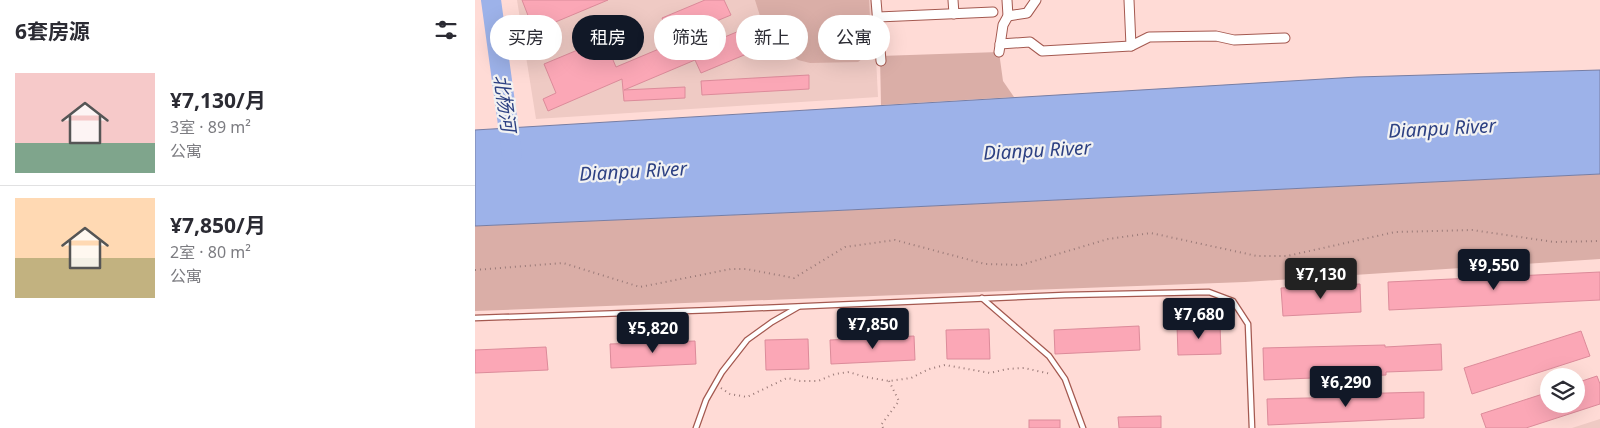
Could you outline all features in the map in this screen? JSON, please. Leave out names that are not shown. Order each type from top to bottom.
[{"type":"street","points":[[877,0],[878,15]]},
{"type":"street","points":[[953,0],[954,14]]},
{"type":"street","points":[[1007,0],[1008,16],[1003,25],[1000,48],[1030,42],[1042,51],[1131,46],[1149,37],[1216,36],[1234,40],[1285,38]]},
{"type":"street","points":[[1008,16],[1027,13],[1036,0]]},
{"type":"street","points":[[1129,0],[1131,46]]},
{"type":"street","points":[[890,17],[993,12]]},
{"type":"lane","points":[[475,318],[982,298],[1209,292],[1233,301],[1248,324],[1252,428]]},
{"type":"lane","points":[[982,298],[1049,356],[1065,379],[1083,428]]},
{"type":"lane","points":[[696,428],[705,400],[722,372],[747,340],[772,322],[800,306]]},
{"type":"path","points":[[475,270],[563,263],[640,288],[731,268],[746,268],[794,278],[845,247],[895,240],[985,264],[1021,265],[1108,238],[1151,233],[1257,256],[1287,256],[1395,232],[1472,230],[1554,242],[1600,242]]},
{"type":"path","points":[[715,385],[730,394],[747,397],[787,378],[800,381],[818,381],[835,374],[849,372],[889,381],[911,378],[929,369],[945,365],[990,373],[1024,368],[1062,375]]},
{"type":"path","points":[[883,428],[881,425],[899,401],[889,381]]},
{"type":"shaded area","points":[[517,0],[873,0],[874,15],[818,15],[818,60],[876,60],[878,97],[536,119],[527,60],[562,60],[562,15],[519,15]]},
{"type":"shaded area","points":[[755,0],[869,0],[870,15],[818,15],[818,60],[861,60],[858,62],[810,63],[798,60],[808,60],[808,15],[760,15]]},
{"type":"shaded area","points":[[999,52],[1003,81],[1014,97],[881,105],[880,60],[890,60],[890,56]]},
{"type":"shaded area","points":[[1600,174],[1600,259],[1245,282],[475,311],[475,226]]},
{"type":"shaded area","points":[[1600,419],[1600,428],[1572,428]]},
{"type":"water","name":"Dianpu River","points":[[1600,70],[1600,174],[475,226],[475,130],[1357,77]]},
{"type":"building","points":[[522,0],[608,0],[562,19],[562,15],[528,15]]},
{"type":"building","points":[[705,0],[724,0],[731,15],[726,17],[726,15],[669,15]]},
{"type":"building","points":[[736,32],[736,58],[701,73],[695,60],[726,60],[726,36]]},
{"type":"building","points":[[654,51],[654,60],[695,60],[624,90],[685,87],[685,98],[624,101],[622,79],[548,111],[543,99],[556,93],[544,64],[554,60],[562,60],[562,56],[572,52],[572,60],[613,60],[616,67],[633,60],[644,60],[644,55]]},
{"type":"building","points":[[809,75],[809,89],[702,95],[701,81]]},
{"type":"building","points":[[1600,272],[1600,300],[1389,310],[1388,282]]},
{"type":"building","points":[[1360,284],[1361,312],[1283,316],[1281,288]]},
{"type":"building","points":[[1220,324],[1221,354],[1178,355],[1177,325]]},
{"type":"building","points":[[1139,326],[1140,350],[1055,354],[1054,330]]},
{"type":"building","points":[[989,329],[990,359],[947,359],[946,330]]},
{"type":"building","points":[[1581,331],[1590,356],[1553,368],[1540,368],[1540,372],[1472,394],[1464,368]]},
{"type":"building","points":[[914,336],[915,360],[831,364],[830,340]]},
{"type":"building","points":[[808,339],[809,369],[766,370],[765,340]]},
{"type":"building","points":[[695,341],[696,364],[611,368],[610,344]]},
{"type":"building","points":[[1441,344],[1442,370],[1386,372],[1386,375],[1264,380],[1263,348],[1385,345],[1385,347]]},
{"type":"building","points":[[546,347],[548,370],[475,373],[475,350]]},
{"type":"building","points":[[1597,376],[1600,384],[1600,404],[1585,409],[1585,380]]},
{"type":"building","points":[[1424,392],[1424,418],[1268,425],[1267,399],[1349,397],[1349,394]]},
{"type":"building","points":[[1540,395],[1540,413],[1572,413],[1526,428],[1486,428],[1481,414]]},
{"type":"building","points":[[1161,416],[1161,428],[1119,428],[1118,417]]},
{"type":"building","points":[[1029,420],[1060,420],[1060,428],[1029,428]]},
{"type":"waterway","name":"北杨河","points":[[491,0],[512,154]]}]
